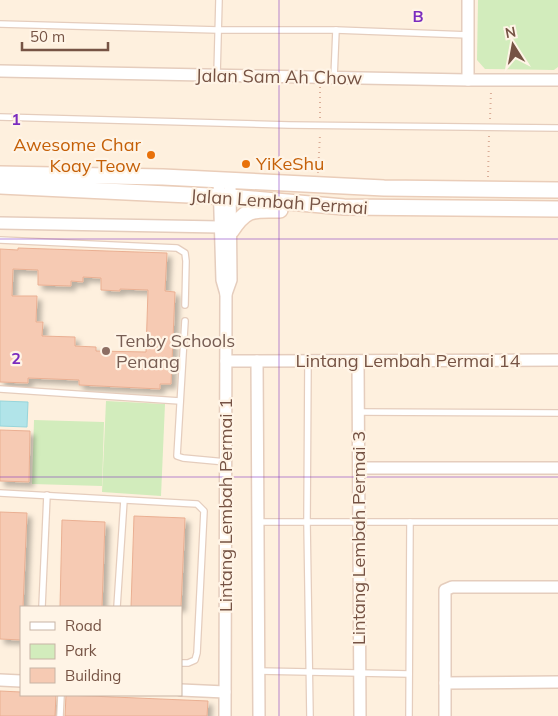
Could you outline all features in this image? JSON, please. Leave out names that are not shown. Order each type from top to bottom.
[{"type":"main road","name":"Jalan Lembah Permai","points":[[0,174],[225,180],[384,188],[558,190]]},
{"type":"main road","name":"Jalan Lembah Permai","points":[[0,186],[225,197],[344,207],[558,209]]},
{"type":"main road","points":[[226,229],[250,211],[344,207]]},
{"type":"street","points":[[468,0],[468,80]]},
{"type":"street","name":"Jalan Sam Ah Chow","points":[[0,71],[334,78],[558,80]]},
{"type":"street","name":"Lintang Lembah Permai 1","points":[[225,180],[226,229],[231,280],[226,294],[225,716]]},
{"type":"street","points":[[0,223],[226,229]]},
{"type":"street","name":"Lintang Lembah Permai 14","points":[[226,361],[558,360]]},
{"type":"street","name":"Lintang Lembah Permai 1","points":[[257,361],[259,716]]},
{"type":"street","name":"Lintang Lembah Permai 3","points":[[358,361],[360,716]]},
{"type":"street","points":[[359,468],[558,468]]},
{"type":"street","points":[[445,716],[445,590],[452,587],[558,588]]},
{"type":"street","points":[[0,680],[20,681]]},
{"type":"street","points":[[445,683],[558,682]]},
{"type":"street","points":[[182,690],[226,692]]},
{"type":"lane","points":[[217,75],[219,0]]},
{"type":"lane","points":[[0,24],[218,30],[336,30],[468,35]]},
{"type":"lane","points":[[334,78],[336,30]]},
{"type":"lane","points":[[0,118],[289,125],[558,128]]},
{"type":"lane","points":[[0,240],[177,248],[185,253],[185,305]]},
{"type":"lane","points":[[185,320],[177,456],[226,462]]},
{"type":"lane","points":[[308,361],[307,522],[310,716]]},
{"type":"lane","points":[[0,388],[180,400]]},
{"type":"lane","points":[[359,412],[558,413]]},
{"type":"lane","points":[[0,493],[197,504],[204,511],[197,653],[194,660],[182,663]]},
{"type":"lane","points":[[42,606],[47,495]]},
{"type":"lane","points":[[117,606],[124,500]]},
{"type":"lane","points":[[258,522],[558,522]]},
{"type":"lane","points":[[409,716],[410,522]]},
{"type":"lane","points":[[259,671],[410,674]]},
{"type":"lane","points":[[60,716],[61,696]]},
{"type":"green space","points":[[478,0],[558,0],[558,67],[554,70],[485,69],[477,60]]},
{"type":"green space","points":[[106,401],[165,404],[161,496],[102,492]]},
{"type":"green space","points":[[34,420],[104,422],[102,486],[32,484]]},
{"type":"water","points":[[0,401],[28,402],[27,427],[0,426]]},
{"type":"building","points":[[18,248],[167,253],[165,291],[175,292],[171,384],[160,384],[160,389],[79,385],[79,380],[28,378],[28,383],[0,382],[0,249],[18,250]],"holes":[[[13,269],[38,270],[38,285],[71,286],[71,281],[83,282],[83,277],[101,278],[101,290],[148,290],[146,352],[96,351],[96,347],[75,346],[75,337],[42,336],[43,322],[36,322],[37,296],[12,296]]]},
{"type":"building","points":[[0,430],[30,431],[29,482],[0,481]]},
{"type":"building","points":[[0,512],[27,513],[23,606],[20,606],[20,640],[0,639]]},
{"type":"building","points":[[134,516],[185,518],[181,606],[131,606]]},
{"type":"building","points":[[62,520],[105,522],[102,606],[60,606]]},
{"type":"building","points":[[0,691],[20,692],[20,696],[56,696],[55,716],[0,716]]},
{"type":"building","points":[[66,696],[208,701],[207,716],[65,716]]},
{"type":"place","name":"Awesome Char Koay Teow","points":[[151,155]]},
{"type":"place","name":"YiKeShu","points":[[246,164]]},
{"type":"place","name":"Tenby Schools Penang","points":[[106,351]]}]
